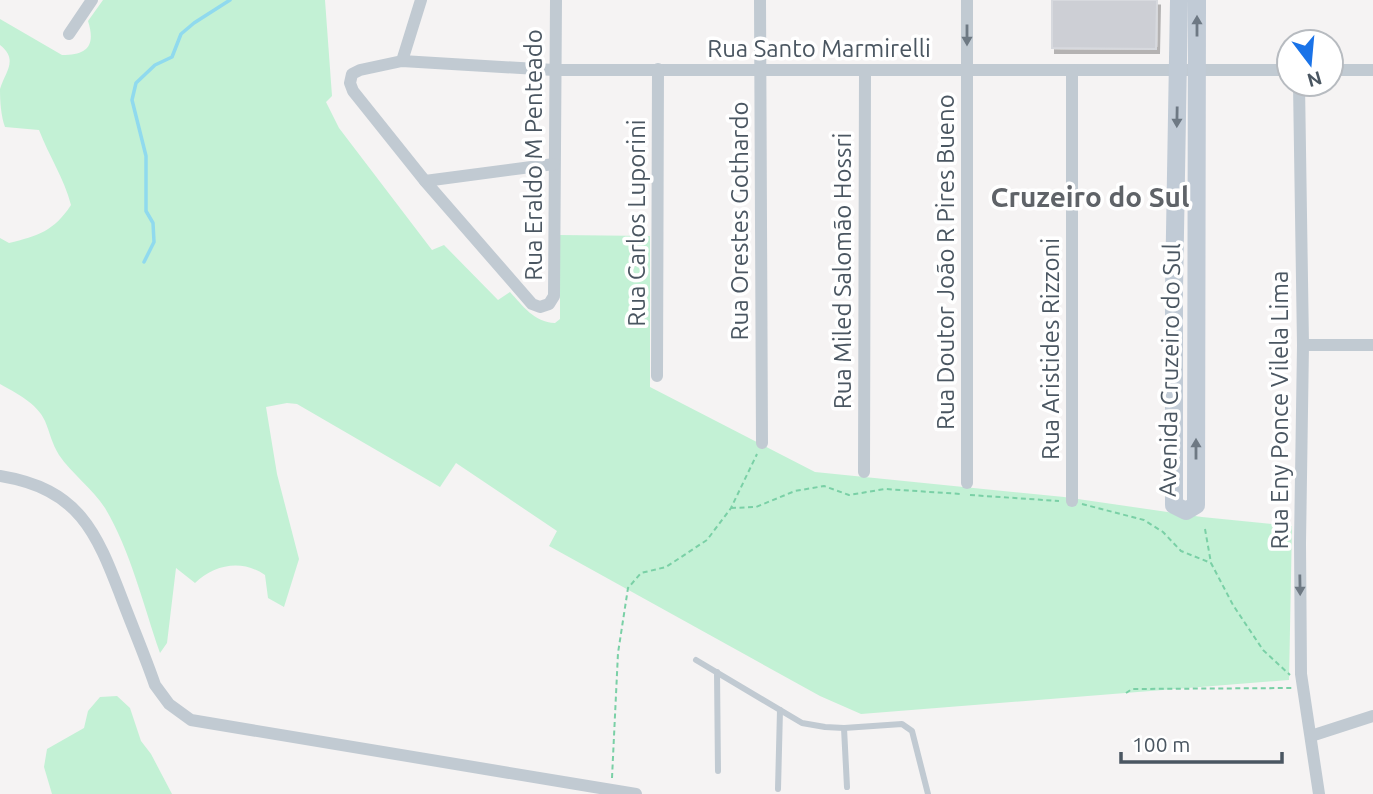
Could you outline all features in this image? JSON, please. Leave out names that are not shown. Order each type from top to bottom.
[{"type":"street","points":[[69,34],[92,0]]},
{"type":"street","points":[[402,61],[421,0]]},
{"type":"street","name":"Rua Eraldo M Penteado","points":[[425,181],[532,304],[545,306],[554,296],[556,0]]},
{"type":"street","name":"Rua Orestes Gothardo","points":[[760,0],[762,443]]},
{"type":"street","name":"Rua Doutor João R Pires Bueno","points":[[967,483],[968,0]]},
{"type":"street","name":"Avenida Cruzeiro do Sul","points":[[1180,0],[1174,291],[1174,505],[1186,511],[1196,505],[1197,0]]},
{"type":"street","name":"Rua Santo Marmirelli","points":[[425,181],[353,91],[350,83],[352,74],[402,61],[554,70],[1275,70]]},
{"type":"street","name":"Rua Carlos Luporini","points":[[657,376],[658,69]]},
{"type":"street","name":"Rua Miled Salomão Hossri","points":[[864,472],[865,69]]},
{"type":"street","name":"Rua Aristides Rizzoni","points":[[1072,69],[1072,502]]},
{"type":"street","points":[[1345,70],[1373,70]]},
{"type":"street","name":"Rua Eny Ponce Vilela Lima","points":[[1299,98],[1303,345],[1301,674],[1319,794]]},
{"type":"street","points":[[425,181],[554,164]]},
{"type":"street","points":[[1174,291],[1196,292]]},
{"type":"street","points":[[1303,345],[1373,345]]},
{"type":"street","points":[[0,477],[22,480],[48,490],[85,520],[104,552],[155,685],[169,704],[191,720],[636,794]]},
{"type":"street","points":[[1311,736],[1373,716]]},
{"type":"lane","points":[[696,660],[802,723],[844,728],[902,724],[912,731],[928,794]]},
{"type":"lane","points":[[717,673],[718,771]]},
{"type":"lane","points":[[778,789],[780,709]]},
{"type":"lane","points":[[844,728],[847,787]]},
{"type":"path","points":[[612,790],[618,653],[628,588],[641,573],[666,567],[707,540],[731,508],[762,443]]},
{"type":"path","points":[[731,508],[756,508],[794,491],[824,485],[849,495],[886,489],[1072,502],[1144,520],[1163,532],[1181,551],[1211,564]]},
{"type":"path","points":[[1205,529],[1211,564],[1233,605],[1263,650],[1304,688]]},
{"type":"path","points":[[1126,692],[1132,689],[1304,688]]},
{"type":"green space","points":[[103,0],[325,0],[332,96],[326,102],[339,128],[432,250],[444,245],[498,300],[510,292],[535,316],[555,323],[560,319],[560,235],[650,236],[650,387],[815,472],[1064,497],[1202,517],[1292,526],[1289,680],[861,714],[820,696],[549,546],[557,531],[456,463],[440,487],[297,404],[287,403],[266,407],[277,474],[299,559],[284,607],[268,598],[265,575],[256,570],[238,565],[229,566],[211,571],[195,583],[176,568],[167,643],[160,653],[129,560],[105,508],[59,455],[37,409],[26,399],[0,384],[0,238],[9,243],[37,235],[52,227],[71,205],[39,130],[5,127],[0,89],[10,61],[6,50],[0,45],[0,19],[62,55],[71,55],[83,51],[90,43],[88,21]]},
{"type":"green space","points":[[117,696],[130,708],[141,741],[172,794],[52,794],[44,767],[47,749],[84,728],[88,711],[100,697]]},
{"type":"building","points":[[1052,0],[1157,0],[1156,49],[1052,48]]},
{"type":"waterway","points":[[144,262],[154,242],[153,223],[146,211],[146,156],[132,100],[136,83],[155,65],[172,57],[181,34],[230,0]]},
{"type":"district","name":"Cruzeiro do Sul","points":[[1090,197]]}]
